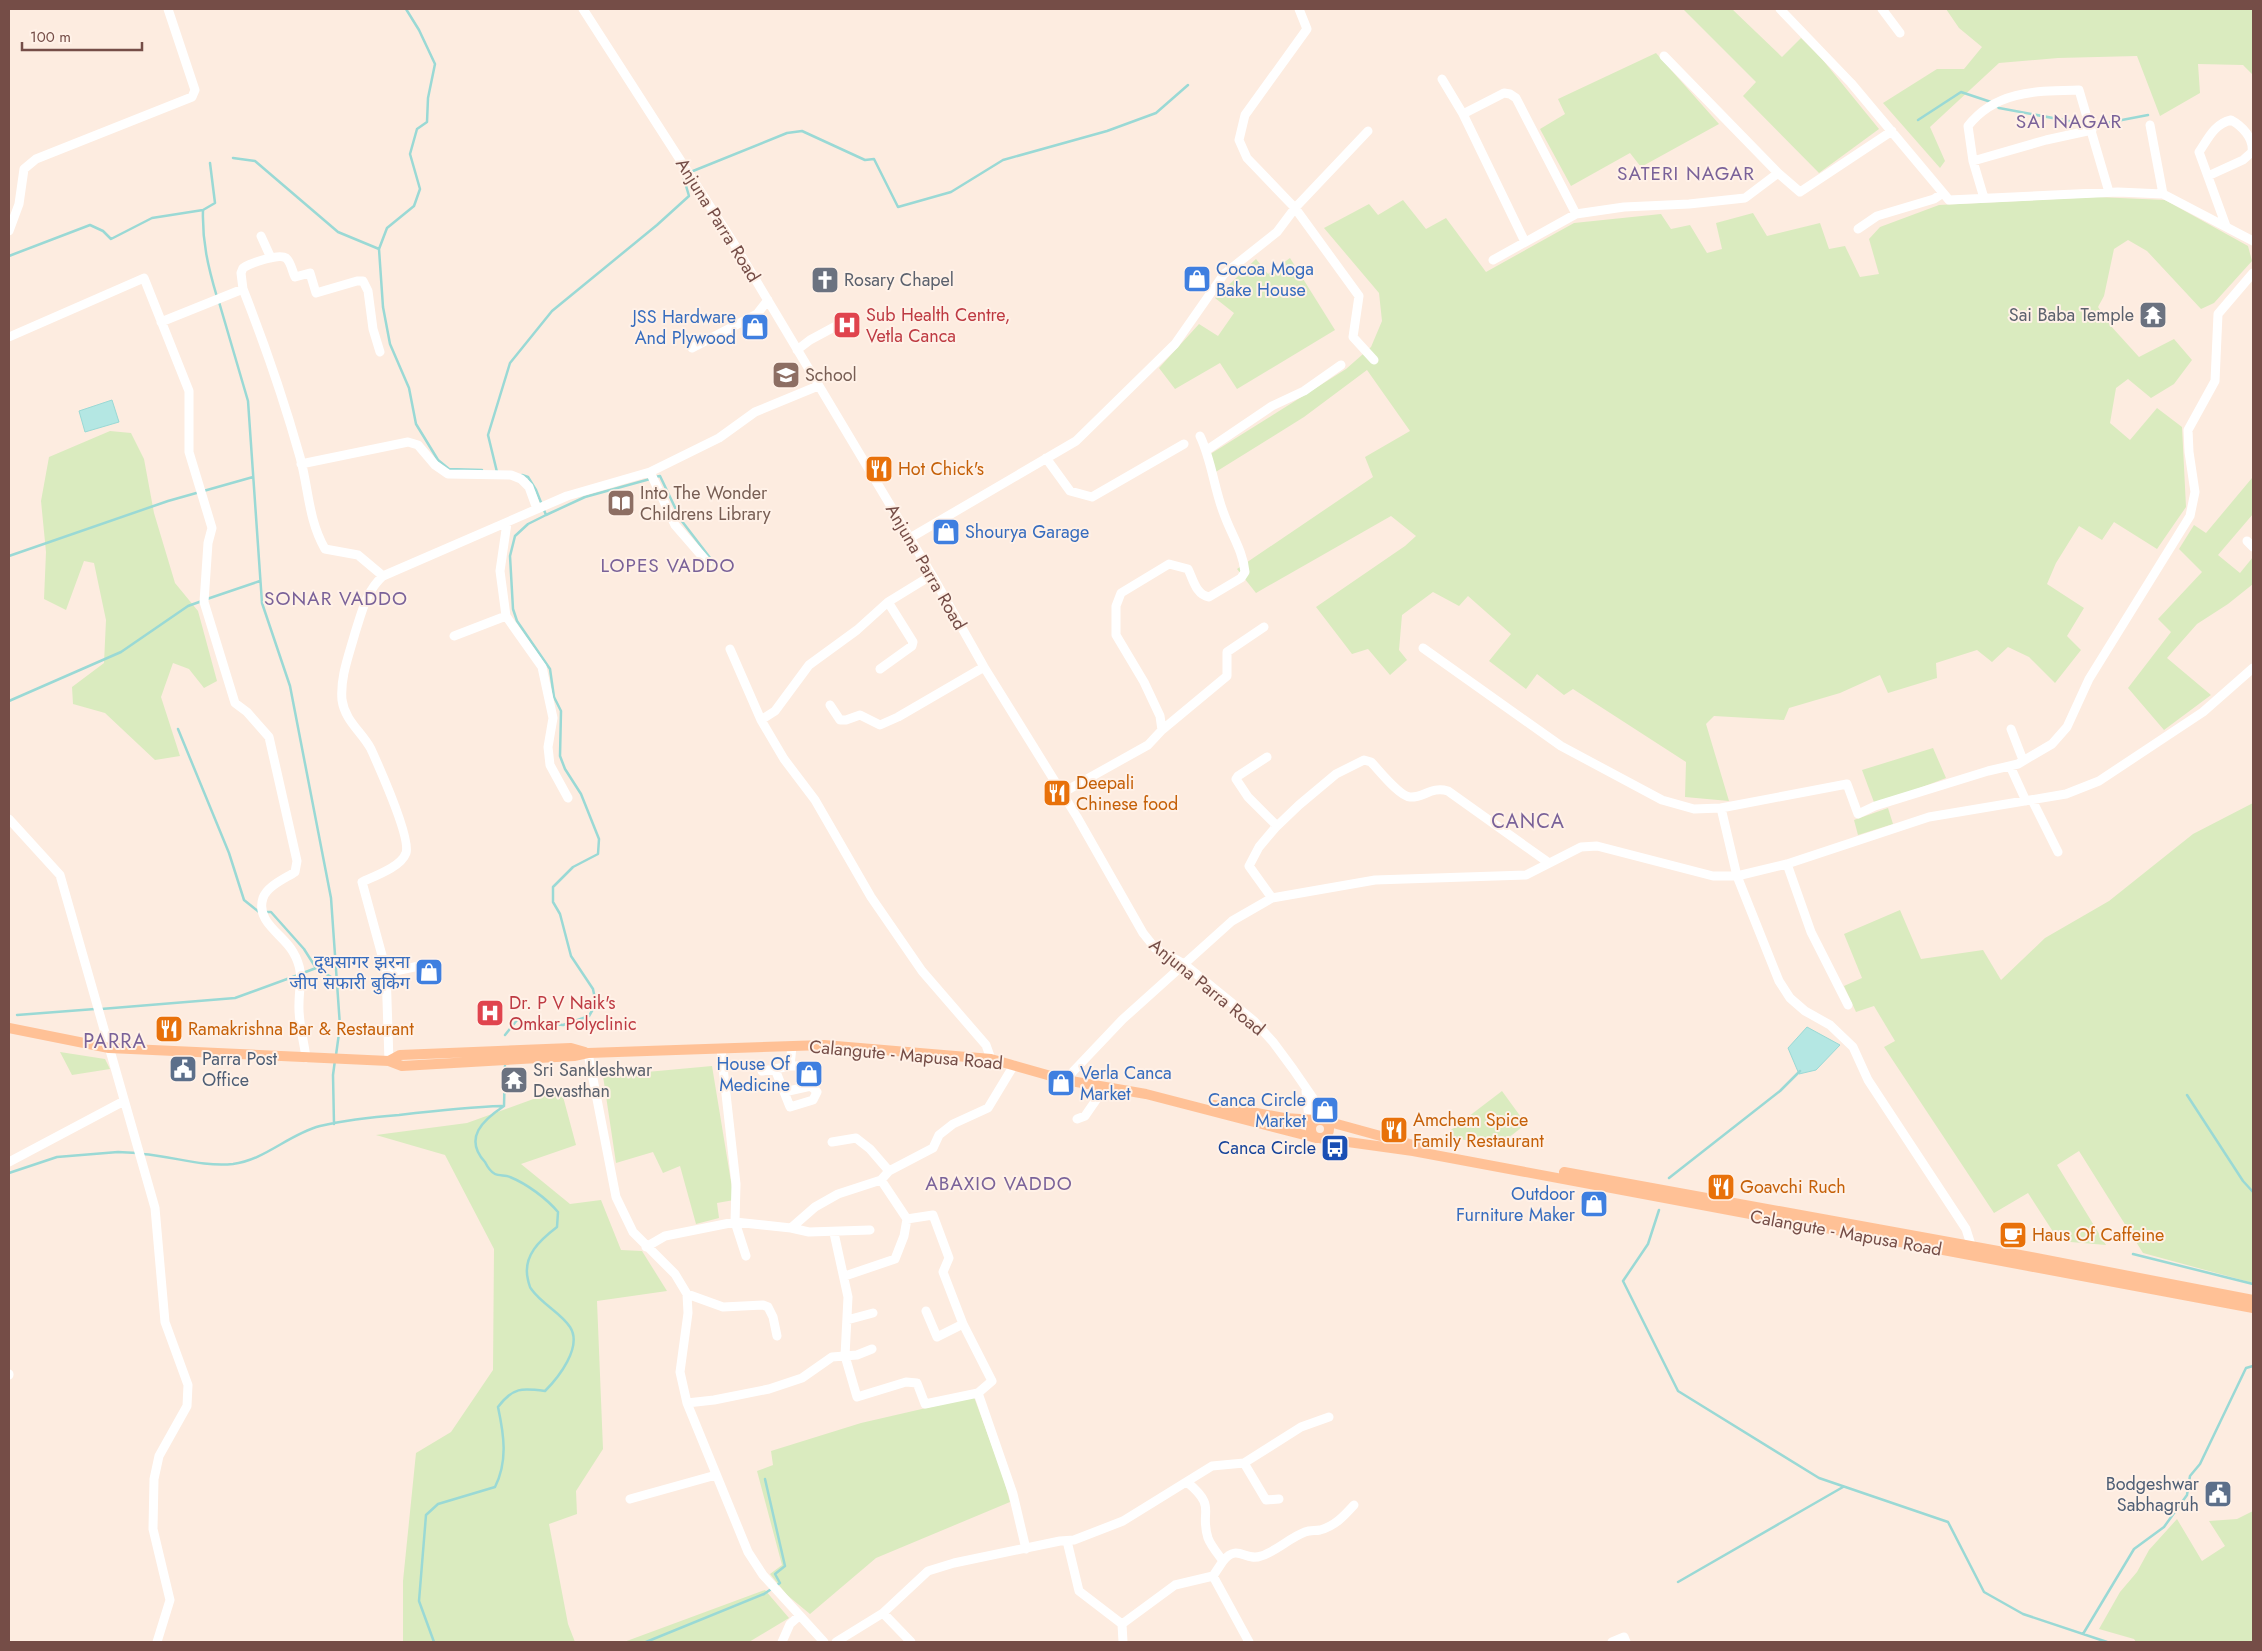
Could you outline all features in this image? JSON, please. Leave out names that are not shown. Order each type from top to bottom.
[{"type":"main road","name":"Calangute - Mapusa Road","points":[[9,1028],[109,1048],[389,1061],[402,1066],[491,1056],[574,1056],[588,1053],[824,1045],[991,1059],[1106,1087],[1146,1094],[1318,1138],[1423,1153],[2253,1300]]},
{"type":"main road","name":"Calangute - Mapusa Road","points":[[1068,1077],[1151,1089],[1224,1108],[1284,1118],[1317,1121],[1412,1145],[1973,1251],[2253,1308]]},
{"type":"main road","points":[[1317,1121],[1329,1126],[1325,1137],[1318,1138],[1311,1133],[1317,1121]]},
{"type":"street","points":[[9,232],[19,204],[24,169],[36,159],[192,97],[196,90],[168,9]]},
{"type":"street","name":"Anjuna Parra Road","points":[[583,9],[733,242],[932,574],[984,667],[1062,793],[1143,934],[1155,948],[1184,964],[1254,1021],[1278,1049],[1306,1091],[1313,1098],[1317,1121]]},
{"type":"street","points":[[1299,9],[1307,29],[1245,115],[1240,140],[1247,158],[1295,208],[1359,296],[1354,337],[1374,360]]},
{"type":"street","points":[[1780,9],[1821,49],[1949,200],[2109,192],[2163,194],[2253,241]]},
{"type":"street","points":[[1882,9],[1900,33]]},
{"type":"street","points":[[1664,56],[1778,173],[1800,192],[1892,131]]},
{"type":"street","points":[[1442,79],[1463,114],[1525,242]]},
{"type":"street","points":[[1984,198],[1973,161],[1968,126],[1978,112],[1997,102],[2031,91],[2079,90],[2109,192]]},
{"type":"street","points":[[1463,114],[1504,93],[1516,98],[1576,214]]},
{"type":"street","points":[[2208,176],[2242,160],[2252,152],[2250,139],[2231,120],[2222,122],[2212,131],[2199,152],[2226,226]]},
{"type":"street","points":[[2150,125],[2163,194]]},
{"type":"street","points":[[1973,161],[2046,140],[2092,130]]},
{"type":"street","points":[[910,538],[1076,441],[1175,344],[1224,274],[1277,232],[1295,208],[1368,132]]},
{"type":"street","points":[[1493,260],[1576,214],[1624,207],[1689,204],[1745,198],[1778,173]]},
{"type":"street","points":[[1858,229],[1877,216],[1934,199],[1943,193]]},
{"type":"street","points":[[261,236],[271,258]]},
{"type":"street","points":[[380,352],[373,330],[368,291],[364,281],[357,281],[316,293],[310,273],[295,277],[288,260],[284,256],[271,258],[243,268],[241,273],[243,289],[272,362],[302,464],[315,532],[325,549],[358,555],[383,576]]},
{"type":"street","points":[[1423,648],[1561,746],[1662,800],[1694,809],[1721,808],[1848,784],[1858,814],[1988,770],[2010,766],[2052,744],[2067,728],[2089,679],[2190,516],[2195,492],[2188,430],[2215,380],[2218,314],[2253,273]]},
{"type":"street","points":[[9,337],[144,278],[189,392],[188,452],[212,528],[208,543],[204,602],[235,703],[247,712],[268,737],[297,861],[295,872],[267,891],[262,899],[264,916],[270,926],[293,952],[302,977],[298,1005],[306,1058]]},
{"type":"street","points":[[161,322],[243,289]]},
{"type":"street","points":[[692,348],[757,314],[768,300]]},
{"type":"street","points":[[797,350],[810,340],[836,326]]},
{"type":"street","points":[[1207,450],[1272,406],[1304,391],[1341,365]]},
{"type":"street","points":[[389,1061],[386,972],[362,882],[402,861],[406,852],[403,828],[370,747],[352,726],[342,701],[343,672],[367,597],[374,584],[383,576],[567,496],[650,472],[719,438],[754,412],[818,386]]},
{"type":"street","points":[[1162,730],[1160,716],[1148,690],[1116,635],[1116,606],[1120,593],[1169,564],[1188,568],[1198,591],[1203,596],[1209,597],[1241,578],[1246,572],[1237,544],[1224,514],[1207,450],[1200,436]]},
{"type":"street","points":[[302,464],[408,442],[418,445],[435,465],[448,474],[511,475],[521,479],[529,487],[542,507]]},
{"type":"street","points":[[1046,458],[1070,491],[1092,497],[1184,444]]},
{"type":"street","points":[[650,472],[675,525],[708,563]]},
{"type":"street","points":[[507,523],[500,571],[506,616],[542,667],[553,718],[548,747],[550,765],[568,798]]},
{"type":"street","points":[[761,720],[775,711],[809,665],[857,630],[888,602],[932,574]]},
{"type":"street","points":[[880,669],[912,646],[913,642],[888,602]]},
{"type":"street","points":[[454,636],[506,616]]},
{"type":"street","points":[[1062,793],[1148,745],[1162,730],[1227,676],[1227,652],[1264,627]]},
{"type":"street","points":[[730,650],[761,720],[784,759],[815,800],[871,897],[922,971],[986,1045],[991,1059]]},
{"type":"street","points":[[830,705],[840,720],[860,715],[880,725],[898,718],[984,667]]},
{"type":"street","points":[[1068,1077],[1123,1019],[1232,921],[1272,898],[1375,880],[1526,875],[1581,847],[1597,846],[1713,876],[1737,876],[1787,864],[1929,817],[2066,794],[2099,781],[2203,712],[2253,668]]},
{"type":"street","points":[[2011,729],[2023,760]]},
{"type":"street","points":[[1267,757],[1236,779],[1248,797],[1277,826]]},
{"type":"street","points":[[1272,898],[1248,866],[1259,847],[1277,826],[1336,774],[1364,760],[1371,762],[1403,795],[1411,797],[1439,788],[1448,791],[1549,864]]},
{"type":"street","points":[[2010,766],[2058,852]]},
{"type":"street","points":[[1721,808],[1737,876],[1779,981],[1790,998],[1804,1011],[1830,1025],[1853,1047],[1868,1080],[1966,1229],[1973,1251]]},
{"type":"street","points":[[9,819],[60,875],[155,1208],[165,1322],[188,1385],[186,1406],[159,1456],[154,1479],[153,1529],[170,1600],[157,1642]]},
{"type":"street","points":[[1787,864],[1811,932],[1848,1005]]},
{"type":"street","points":[[386,972],[433,963]]},
{"type":"street","points":[[790,1066],[792,1046]]},
{"type":"street","points":[[720,1049],[736,1184],[735,1222],[746,1256]]},
{"type":"street","points":[[588,1053],[616,1197],[632,1232],[646,1247],[659,1256],[675,1274],[686,1294],[688,1313],[680,1372],[687,1403],[748,1552],[763,1575],[824,1642]]},
{"type":"street","points":[[791,1228],[815,1207],[838,1194],[881,1180],[889,1172],[933,1148],[939,1135],[953,1124],[988,1108],[1014,1065]]},
{"type":"street","points":[[762,1071],[790,1066],[817,1066]]},
{"type":"street","points":[[775,1069],[784,1092]]},
{"type":"street","points":[[1076,1119],[1085,1116],[1106,1087]]},
{"type":"street","points":[[1306,1091],[1317,1121]]},
{"type":"street","points":[[9,1162],[124,1101]]},
{"type":"street","points":[[832,1142],[856,1138],[870,1149],[889,1172]]},
{"type":"street","points":[[845,1276],[894,1259],[904,1236],[907,1219],[881,1180]]},
{"type":"street","points":[[834,1233],[845,1276],[843,1280],[848,1297],[846,1356],[857,1397],[906,1382],[917,1383],[925,1404],[978,1393],[992,1382],[963,1324],[943,1272],[948,1258],[933,1215],[907,1219]]},
{"type":"street","points":[[646,1247],[664,1236],[735,1222],[791,1228],[809,1232],[834,1233],[870,1230]]},
{"type":"street","points":[[686,1294],[723,1307],[763,1305],[768,1307],[773,1317],[777,1336]]},
{"type":"street","points":[[926,1310],[937,1337],[963,1324]]},
{"type":"street","points":[[847,1320],[873,1313]]},
{"type":"street","points":[[687,1403],[714,1400],[768,1389],[802,1378],[832,1357],[858,1355],[872,1349]]},
{"type":"street","points":[[978,1393],[1013,1494],[1026,1550]]},
{"type":"street","points":[[836,1642],[883,1613],[928,1571],[954,1563],[1067,1541],[1105,1530],[1123,1521],[1212,1466],[1244,1463],[1301,1427],[1329,1417]]},
{"type":"street","points":[[1244,1463],[1266,1500],[1279,1499]]},
{"type":"street","points":[[630,1500],[716,1475]]},
{"type":"street","points":[[1187,1482],[1199,1492],[1206,1504],[1208,1538],[1223,1561]]},
{"type":"street","points":[[1122,1624],[1175,1585],[1213,1576],[1223,1561],[1234,1552],[1252,1557],[1263,1556],[1306,1532],[1334,1524],[1354,1505]]},
{"type":"street","points":[[1067,1541],[1079,1592],[1122,1624]]},
{"type":"street","points":[[1213,1576],[1249,1642]]},
{"type":"street","points":[[883,1613],[911,1642]]},
{"type":"street","points":[[782,1642],[797,1614]]},
{"type":"street","points":[[1122,1624],[1123,1642]]},
{"type":"street","points":[[1612,1642],[1624,1638],[1626,1642]]},
{"type":"green space","points":[[1683,9],[1732,9],[1782,57],[1801,38],[1822,59],[1879,129],[1819,173],[1743,96],[1756,82]]},
{"type":"green space","points":[[1946,9],[2253,9],[2253,75],[2243,65],[2198,64],[2200,93],[2160,116],[2137,56],[2058,58],[1999,63],[1930,127],[1945,161],[1940,168],[1883,103],[1937,69],[1964,69],[1982,47],[1959,28]]},
{"type":"green space","points":[[1656,53],[1719,124],[1641,167],[1630,153],[1571,186],[1540,129],[1565,114],[1558,99]]},
{"type":"green space","points":[[2097,197],[2165,200],[2248,246],[2252,261],[2214,303],[2201,309],[2147,251],[2128,240],[2114,249],[2104,296],[2098,307],[2110,325],[2139,357],[2174,339],[2192,360],[2174,384],[2151,398],[2128,379],[2116,388],[2110,423],[2130,440],[2157,408],[2182,427],[2186,507],[2157,549],[2114,522],[2102,540],[2079,526],[2056,563],[2047,584],[2084,608],[2067,636],[2081,650],[2055,683],[2029,657],[2008,647],[1992,662],[1977,650],[1936,663],[1937,678],[1888,693],[1880,675],[1840,693],[1789,708],[1784,720],[1714,716],[1706,724],[1729,801],[1685,797],[1686,762],[1573,689],[1564,695],[1537,674],[1526,689],[1489,661],[1511,634],[1468,596],[1459,606],[1433,592],[1402,615],[1399,650],[1407,660],[1390,675],[1368,649],[1352,654],[1316,607],[1405,546],[1416,536],[1391,516],[1256,593],[1237,569],[1373,477],[1365,457],[1410,431],[1367,370],[1304,417],[1214,473],[1204,458],[1346,369],[1371,347],[1382,321],[1379,293],[1324,228],[1369,204],[1378,215],[1403,200],[1426,229],[1446,218],[1486,272],[1574,223],[1661,214],[1671,229],[1690,225],[1707,253],[1722,249],[1716,223],[1753,213],[1767,236],[1820,223],[1829,249],[1845,246],[1860,277],[1879,274],[1869,239],[1880,227],[1939,205]]},
{"type":"green space","points":[[1290,258],[1335,330],[1237,389],[1220,363],[1175,389],[1159,368],[1199,324],[1218,336],[1234,313],[1215,298],[1256,259],[1268,274]]},
{"type":"green space","points":[[110,431],[131,433],[144,459],[154,513],[175,583],[198,611],[217,681],[204,688],[189,669],[173,663],[161,697],[180,756],[155,760],[105,713],[73,704],[72,687],[104,663],[106,620],[94,563],[84,561],[66,610],[44,599],[46,552],[41,501],[49,457]]},
{"type":"green space","points":[[2252,478],[2253,514],[2218,555],[2240,573],[2253,557],[2253,584],[2228,604],[2197,624],[2167,658],[2211,695],[2164,730],[2128,688],[2171,632],[2158,619],[2202,572],[2179,549],[2194,525],[2206,533]]},
{"type":"green space","points":[[1933,748],[1946,778],[1875,805],[1862,770]]},
{"type":"green space","points":[[2253,803],[2253,1283],[2143,1253],[2079,1151],[2057,1165],[2106,1245],[2059,1241],[2028,1193],[1994,1213],[1884,1047],[1895,1041],[1874,1006],[1856,1012],[1844,986],[1862,978],[1844,934],[1900,910],[1921,959],[1983,950],[2001,980],[2045,938],[2109,901],[2193,834]]},
{"type":"green space","points":[[1888,808],[1893,824],[1858,835],[1854,820]]},
{"type":"green space","points":[[60,1052],[105,1059],[110,1069],[72,1075]]},
{"type":"green space","points":[[712,1066],[734,1200],[717,1203],[719,1218],[696,1224],[680,1166],[663,1173],[653,1152],[616,1163],[603,1076]]},
{"type":"green space","points":[[561,1089],[576,1145],[521,1164],[570,1204],[601,1200],[621,1250],[642,1251],[667,1291],[597,1301],[603,1449],[576,1491],[577,1514],[549,1524],[568,1624],[575,1642],[403,1642],[403,1581],[416,1453],[451,1432],[493,1370],[494,1249],[445,1155],[376,1135],[467,1123]]},
{"type":"green space","points":[[1502,1091],[1526,1124],[1498,1146],[1443,1136]]},
{"type":"green space","points":[[974,1397],[1003,1476],[1010,1502],[876,1558],[810,1614],[787,1595],[770,1574],[782,1565],[757,1471],[773,1465],[771,1451],[861,1423]]},
{"type":"green space","points":[[2253,1511],[2253,1642],[2136,1642],[2134,1639],[2099,1629],[2120,1592],[2137,1572],[2149,1550],[2177,1519],[2202,1561],[2225,1546],[2209,1521],[2237,1519]]},
{"type":"green space","points":[[765,1590],[789,1618],[749,1642],[624,1642]]},
{"type":"water","points":[[112,400],[119,422],[85,432],[79,411]]},
{"type":"water","points":[[1807,1027],[1840,1045],[1816,1070],[1799,1074],[1788,1048]]},
{"type":"waterway","points":[[406,9],[419,30],[435,64],[428,98],[427,122],[417,129],[410,154],[420,189],[414,206],[387,228],[379,249],[383,307],[390,344],[409,388],[416,424],[438,460],[449,469],[482,470]]},
{"type":"waterway","points":[[693,171],[787,133],[802,131],[865,160],[874,159],[898,207],[951,192],[1003,160],[1107,131],[1156,113],[1188,85]]},
{"type":"waterway","points":[[1918,120],[1961,92],[1991,102]]},
{"type":"waterway","points":[[1995,105],[1999,108],[2085,124],[2101,124],[2148,115]]},
{"type":"waterway","points":[[233,158],[255,161],[338,232],[379,249]]},
{"type":"waterway","points":[[210,163],[215,203],[203,210],[204,232],[208,264],[217,297]]},
{"type":"waterway","points":[[497,472],[488,435],[510,363],[552,311],[657,225],[689,196],[684,179]]},
{"type":"waterway","points":[[9,256],[90,225],[103,231],[111,239],[152,218],[203,210]]},
{"type":"waterway","points":[[219,302],[248,401],[262,603],[290,686],[331,898],[340,1026],[336,1055]]},
{"type":"waterway","points":[[505,1035],[517,1020],[563,1025],[589,1016],[596,1004],[593,989],[571,956],[560,914],[553,902],[553,887],[573,867],[598,854],[599,839],[581,794],[565,769],[560,756],[561,711],[554,697],[550,669],[517,621],[513,609],[510,556],[515,536],[528,524],[546,515],[536,490],[528,477],[522,475]]},
{"type":"waterway","points":[[655,477],[660,476],[681,520],[714,563]]},
{"type":"waterway","points":[[9,556],[168,501],[253,477]]},
{"type":"waterway","points":[[546,515],[585,497],[650,479]]},
{"type":"waterway","points":[[207,599],[260,581]]},
{"type":"waterway","points":[[9,701],[121,652],[188,606],[202,601]]},
{"type":"waterway","points":[[178,729],[229,853],[244,900],[259,912]]},
{"type":"waterway","points":[[265,912],[271,912],[304,949],[316,968],[338,981]]},
{"type":"waterway","points":[[303,973],[316,968]]},
{"type":"waterway","points":[[101,1009],[235,998],[298,975]]},
{"type":"waterway","points":[[17,1015],[95,1009]]},
{"type":"waterway","points":[[334,1124],[333,1075],[335,1060]]},
{"type":"waterway","points":[[504,1106],[505,1066]]},
{"type":"waterway","points":[[1669,1178],[1780,1091],[1800,1071]]},
{"type":"waterway","points":[[2187,1095],[2243,1181],[2253,1192]]},
{"type":"waterway","points":[[142,1154],[198,1163],[233,1164],[256,1158],[298,1135],[320,1126],[350,1120],[502,1106]]},
{"type":"waterway","points":[[434,1642],[419,1601],[426,1515],[438,1504],[495,1487],[502,1467],[504,1448],[498,1407],[503,1400],[518,1390],[545,1391],[567,1362],[573,1344],[573,1335],[570,1327],[562,1317],[531,1289],[528,1280],[527,1271],[530,1256],[544,1237],[557,1227],[558,1212],[523,1183],[508,1176],[498,1175],[489,1169],[476,1145],[478,1130],[489,1117],[504,1106]]},
{"type":"waterway","points":[[9,1173],[57,1157],[118,1152],[137,1153]]},
{"type":"waterway","points":[[1659,1210],[1648,1244],[1623,1281],[1678,1391],[1819,1478],[1948,1522],[1984,1592],[2023,1614],[2107,1642]]},
{"type":"waterway","points":[[2133,1254],[2253,1284]]},
{"type":"waterway","points":[[2083,1634],[2134,1549],[2164,1527],[2187,1495],[2190,1476],[2200,1464],[2246,1368],[2253,1366]]},
{"type":"waterway","points":[[646,1642],[764,1594],[780,1583],[775,1574],[785,1566],[765,1479]]},
{"type":"waterway","points":[[1678,1582],[1843,1487]]},
{"type":"place","name":"Cocoa Moga Bake House","points":[[1197,279]]},
{"type":"place","name":"Rosary Chapel","points":[[825,280]]},
{"type":"place","name":"Sai Baba Temple","points":[[2153,315]]},
{"type":"place","name":"Sub Health Centre, Vetla Canca","points":[[847,325]]},
{"type":"place","name":"JSS Hardware And Plywood","points":[[755,327]]},
{"type":"place","name":"School","points":[[786,375]]},
{"type":"place","name":"Hot Chick's","points":[[879,469]]},
{"type":"place","name":"Into The Wonder Childrens Library","points":[[621,503]]},
{"type":"place","name":"Shourya Garage","points":[[946,532]]},
{"type":"place","name":"Deepali Chinese food","points":[[1057,793]]},
{"type":"place","name":"दूधसागर झरना जीप सफारी बुकिंग","points":[[429,972]]},
{"type":"place","name":"Dr. P V Naik's Omkar Polyclinic","points":[[490,1013]]},
{"type":"place","name":"Ramakrishna Bar & Restaurant","points":[[169,1029]]},
{"type":"place","name":"Parra Post Office","points":[[183,1069]]},
{"type":"place","name":"House Of Medicine","points":[[809,1074]]},
{"type":"place","name":"Sri Sankleshwar Devasthan","points":[[514,1080]]},
{"type":"place","name":"Verla Canca Market","points":[[1061,1083]]},
{"type":"place","name":"Canca Circle Market","points":[[1325,1110]]},
{"type":"place","name":"Amchem Spice Family Restaurant","points":[[1394,1130]]},
{"type":"place","name":"Canca Circle","points":[[1335,1148]]},
{"type":"place","name":"Goavchi Ruch","points":[[1721,1187]]},
{"type":"place","name":"Outdoor Furniture Maker","points":[[1594,1204]]},
{"type":"place","name":"Haus Of Caffeine","points":[[2013,1235]]},
{"type":"place","name":"Bodgeshwar Sabhagruh","points":[[2218,1494]]},
{"type":"district","name":"SAI NAGAR","points":[[2069,121]]},
{"type":"district","name":"SATERI NAGAR","points":[[1686,173]]},
{"type":"district","name":"LOPES VADDO","points":[[668,565]]},
{"type":"district","name":"SONAR VADDO","points":[[336,598]]},
{"type":"district","name":"CANCA","points":[[1528,821]]},
{"type":"district","name":"PARRA","points":[[115,1041]]},
{"type":"district","name":"ABAXIO VADDO","points":[[999,1183]]}]
